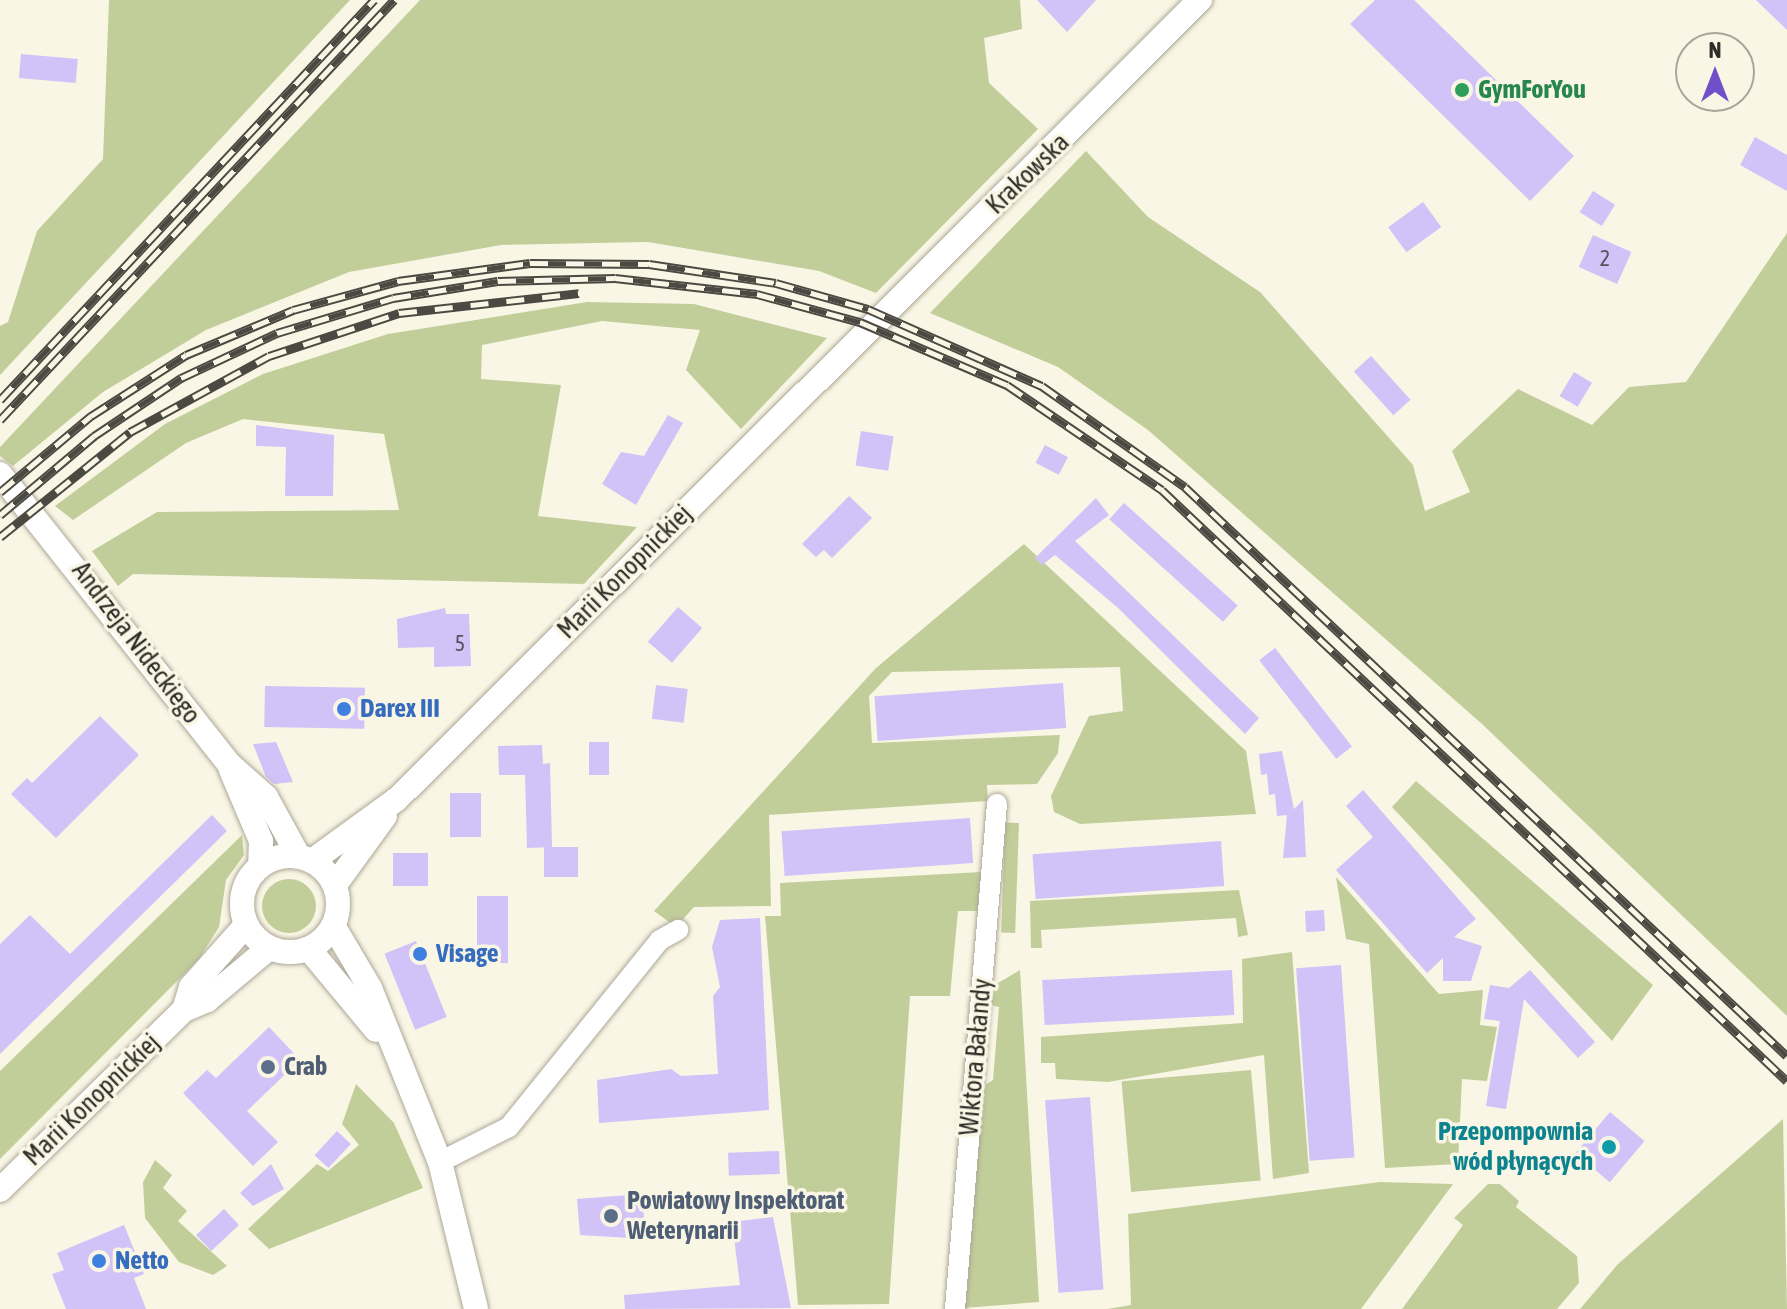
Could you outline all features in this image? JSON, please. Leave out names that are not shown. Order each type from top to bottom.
[{"type":"street","name":"Krakowska","points":[[854,346],[1200,0]]},
{"type":"street","name":"Marii Konopnickiej","points":[[335,885],[397,799],[854,346]]},
{"type":"street","name":"Andrzeja Nideckiego","points":[[0,474],[44,523],[229,764],[266,797],[306,859]]},
{"type":"street","name":"Andrzeja Nideckiego","points":[[229,764],[261,841],[260,866]]},
{"type":"street","name":"Marii Konopnickiej","points":[[306,859],[397,799]]},
{"type":"street","name":"Wiktora Bałandy","points":[[955,1309],[997,804]]},
{"type":"street","points":[[334,927],[309,949],[269,948],[246,925],[245,887],[260,866],[306,859],[335,885],[334,927],[370,988],[387,1044],[440,1162],[468,1251],[476,1309]]},
{"type":"street","name":"Marii Konopnickiej","points":[[184,1010],[191,987],[246,925]]},
{"type":"street","points":[[440,1162],[509,1127],[660,940],[678,930]]},
{"type":"street","name":"Marii Konopnickiej","points":[[0,1190],[184,1010],[207,1000],[269,948]]},
{"type":"street","points":[[309,949],[387,1044]]},
{"type":"green space","points":[[109,0],[350,0],[0,375],[0,326],[8,322],[37,231],[103,159]]},
{"type":"green space","points":[[420,0],[1020,0],[1022,29],[984,38],[989,83],[1038,129],[876,293],[819,271],[648,242],[501,245],[349,272],[206,330],[103,392],[13,466],[0,456],[0,447]]},
{"type":"green space","points":[[1086,151],[1148,217],[1260,292],[1413,465],[1425,511],[1470,492],[1452,451],[1518,389],[1592,425],[1629,387],[1686,382],[1787,233],[1787,1016],[1482,724],[1148,430],[1058,367],[930,313]]},
{"type":"green space","points":[[587,302],[694,304],[827,338],[741,429],[686,370],[700,330],[602,321],[482,345],[481,379],[561,385],[538,516],[637,527],[584,584],[133,574],[118,586],[92,551],[157,512],[399,510],[384,434],[243,419],[186,443],[73,520],[55,506],[165,424],[263,374],[388,334]]},
{"type":"green space","points":[[1024,544],[1246,751],[1256,814],[1080,824],[1054,812],[1051,796],[1089,716],[1123,711],[1120,667],[892,672],[869,696],[872,743],[1060,735],[1058,753],[1037,784],[987,785],[988,801],[769,815],[771,906],[694,907],[676,927],[654,911],[876,668]]},
{"type":"green space","points":[[1416,781],[1653,985],[1612,1041],[1392,807]]},
{"type":"green space","points":[[1005,823],[1019,823],[1015,933],[1001,932]]},
{"type":"green space","points":[[242,835],[244,855],[226,880],[219,927],[199,959],[0,1159],[0,1071]]},
{"type":"green space","points":[[981,872],[980,911],[958,911],[950,996],[910,996],[889,1304],[798,1305],[765,916],[781,916],[780,883]]},
{"type":"green space","points":[[1336,877],[1439,994],[1483,990],[1480,1025],[1497,1027],[1487,1081],[1462,1079],[1458,1164],[1385,1168],[1369,944],[1346,939]]},
{"type":"green space","points":[[289,879],[300,881],[308,887],[314,895],[314,917],[308,925],[300,931],[289,933],[278,931],[270,925],[264,917],[262,906],[264,895],[270,887],[278,881]]},
{"type":"green space","points":[[1239,890],[1248,935],[1238,937],[1236,918],[1041,930],[1042,948],[1031,948],[1030,901]]},
{"type":"green space","points":[[1292,952],[1309,1173],[1273,1179],[1264,1055],[1108,1082],[1056,1079],[1055,1063],[1041,1063],[1041,1037],[1243,1023],[1242,959]]},
{"type":"green space","points":[[1020,970],[1039,1302],[964,1308],[983,1086],[993,1080],[999,1007],[990,1005],[993,986]]},
{"type":"green space","points":[[1251,1070],[1261,1181],[1131,1192],[1121,1081]]},
{"type":"green space","points":[[356,1084],[394,1123],[423,1188],[269,1249],[248,1229],[317,1164],[328,1171],[359,1145],[342,1124]]},
{"type":"green space","points":[[1783,1119],[1787,1309],[1580,1309],[1618,1264]]},
{"type":"green space","points":[[155,1160],[172,1175],[163,1188],[187,1211],[178,1221],[227,1266],[213,1275],[179,1262],[145,1218],[143,1182]]},
{"type":"green space","points":[[1380,1182],[1453,1184],[1361,1309],[1107,1309],[1131,1305],[1128,1214]]},
{"type":"green space","points":[[1488,1184],[1500,1184],[1519,1201],[1516,1207],[1577,1256],[1579,1283],[1557,1309],[1402,1309],[1463,1225],[1454,1218]]},
{"type":"building","points":[[1037,0],[1096,0],[1067,32]]},
{"type":"building","name":"GymForYou","points":[[1375,0],[1414,0],[1574,156],[1530,201],[1350,24]]},
{"type":"building","points":[[1756,0],[1787,0],[1787,30]]},
{"type":"building","points":[[21,54],[78,59],[76,83],[19,78]]},
{"type":"building","points":[[1755,137],[1787,155],[1787,191],[1740,165]]},
{"type":"building","points":[[1593,191],[1615,205],[1602,226],[1580,212]]},
{"type":"building","points":[[1423,202],[1441,227],[1406,252],[1388,227]]},
{"type":"building","points":[[1593,235],[1631,252],[1617,284],[1579,267]]},
{"type":"building","points":[[1371,356],[1410,400],[1393,415],[1354,371]]},
{"type":"building","points":[[1574,372],[1592,383],[1578,407],[1560,396]]},
{"type":"building","points":[[668,415],[683,423],[636,505],[602,484],[621,452],[644,456]]},
{"type":"building","points":[[256,425],[334,435],[333,496],[285,496],[286,447],[256,446]]},
{"type":"building","points":[[861,431],[894,436],[888,471],[856,466]]},
{"type":"building","points":[[1045,445],[1068,457],[1059,475],[1036,463]]},
{"type":"building","points":[[849,496],[872,518],[832,558],[824,550],[816,557],[802,544]]},
{"type":"building","points":[[1096,498],[1109,515],[1075,541],[1259,718],[1245,734],[1117,607],[1055,555],[1042,565],[1035,558]]},
{"type":"building","points":[[1124,503],[1238,605],[1223,622],[1109,519]]},
{"type":"building","points":[[678,607],[702,628],[672,663],[648,642]]},
{"type":"building","points":[[445,608],[446,614],[469,614],[471,666],[434,667],[434,647],[398,648],[397,619]]},
{"type":"building","points":[[1275,648],[1352,747],[1336,759],[1259,660]]},
{"type":"building","points":[[1063,683],[1066,728],[878,741],[874,696]]},
{"type":"building","points":[[656,685],[688,689],[684,723],[652,719]]},
{"type":"building","points":[[265,686],[365,688],[364,729],[264,727]]},
{"type":"building","points":[[100,716],[139,755],[56,838],[11,794],[27,778],[32,783]]},
{"type":"building","points":[[276,742],[293,782],[274,784],[266,777],[253,744]]},
{"type":"building","points":[[589,742],[609,742],[609,775],[589,775]]},
{"type":"building","points":[[542,745],[543,764],[550,763],[552,847],[527,848],[525,775],[499,775],[498,746]]},
{"type":"building","points":[[1282,751],[1294,809],[1303,800],[1306,857],[1283,858],[1287,815],[1277,816],[1275,794],[1269,795],[1267,774],[1261,775],[1259,754]]},
{"type":"building","points":[[1363,790],[1476,919],[1454,937],[1482,946],[1471,981],[1443,981],[1443,958],[1427,973],[1336,870],[1373,837],[1346,806]]},
{"type":"building","points":[[450,793],[481,793],[481,837],[450,837]]},
{"type":"building","points":[[212,815],[227,831],[0,1054],[0,944],[30,915],[70,954]]},
{"type":"building","points":[[970,818],[973,863],[785,876],[781,831]]},
{"type":"building","points":[[1221,841],[1224,886],[1036,899],[1032,854]]},
{"type":"building","points":[[544,847],[578,847],[578,877],[544,877]]},
{"type":"building","points":[[393,853],[428,853],[428,886],[393,886]]},
{"type":"building","points":[[477,896],[508,896],[508,963],[477,963]]},
{"type":"building","points":[[1324,910],[1325,931],[1306,932],[1305,911]]},
{"type":"building","points":[[760,918],[769,1110],[599,1123],[597,1080],[671,1069],[681,1076],[718,1074],[713,996],[720,987],[712,947],[720,920]]},
{"type":"building","points":[[416,941],[447,1017],[415,1030],[384,954]]},
{"type":"building","points":[[1341,965],[1354,1158],[1310,1161],[1296,968]]},
{"type":"building","points":[[1232,970],[1234,1015],[1045,1025],[1042,980]]},
{"type":"building","points":[[1530,970],[1595,1042],[1578,1058],[1524,999],[1506,1109],[1486,1106],[1500,1021],[1484,1019],[1490,985],[1509,988]]},
{"type":"building","points":[[269,1027],[300,1060],[247,1111],[278,1142],[253,1166],[183,1093],[207,1070],[216,1078]]},
{"type":"building","points":[[1090,1097],[1103,1290],[1059,1293],[1045,1100]]},
{"type":"building","name":"Przepompownia wód płynących","points":[[1610,1112],[1644,1141],[1610,1182],[1575,1153]]},
{"type":"building","points":[[337,1131],[351,1144],[328,1168],[314,1155]]},
{"type":"building","points":[[779,1151],[780,1174],[729,1176],[728,1153]]},
{"type":"building","points":[[271,1164],[284,1189],[253,1206],[240,1193]]},
{"type":"building","name":"Powiatowy Inspektorat Weterynarii","points":[[642,1194],[646,1239],[580,1235],[577,1199]]},
{"type":"building","points":[[224,1209],[239,1225],[211,1251],[196,1235]]},
{"type":"building","points":[[773,1217],[791,1308],[625,1309],[624,1295],[740,1285],[732,1222]]},
{"type":"building","name":"Netto","points":[[124,1225],[144,1274],[134,1278],[146,1309],[66,1309],[52,1274],[64,1270],[57,1253]]},
{"type":"railway","points":[[0,400],[374,0]]},
{"type":"railway","points":[[0,420],[394,0]]},
{"type":"railway","points":[[0,492],[91,416],[186,355],[293,310],[398,281],[530,263],[649,264],[776,283],[868,309],[1042,386],[1185,487],[1787,1056]]},
{"type":"railway","points":[[0,515],[94,436],[181,378],[277,333],[393,298],[498,281],[615,278],[757,294],[860,322],[1007,385],[1162,490],[1787,1081]]},
{"type":"railway","points":[[0,537],[130,432],[269,356],[399,313],[579,293]]},
{"type":"place","name":"GymForYou","points":[[1462,90]]},
{"type":"place","name":"Darex III","points":[[344,709]]},
{"type":"place","name":"Visage","points":[[420,954]]},
{"type":"place","name":"Crab","points":[[268,1067]]},
{"type":"place","name":"Przepompownia wód płynących","points":[[1609,1147]]},
{"type":"place","name":"Powiatowy Inspektorat Weterynarii","points":[[611,1216]]},
{"type":"place","name":"Netto","points":[[99,1261]]}]
